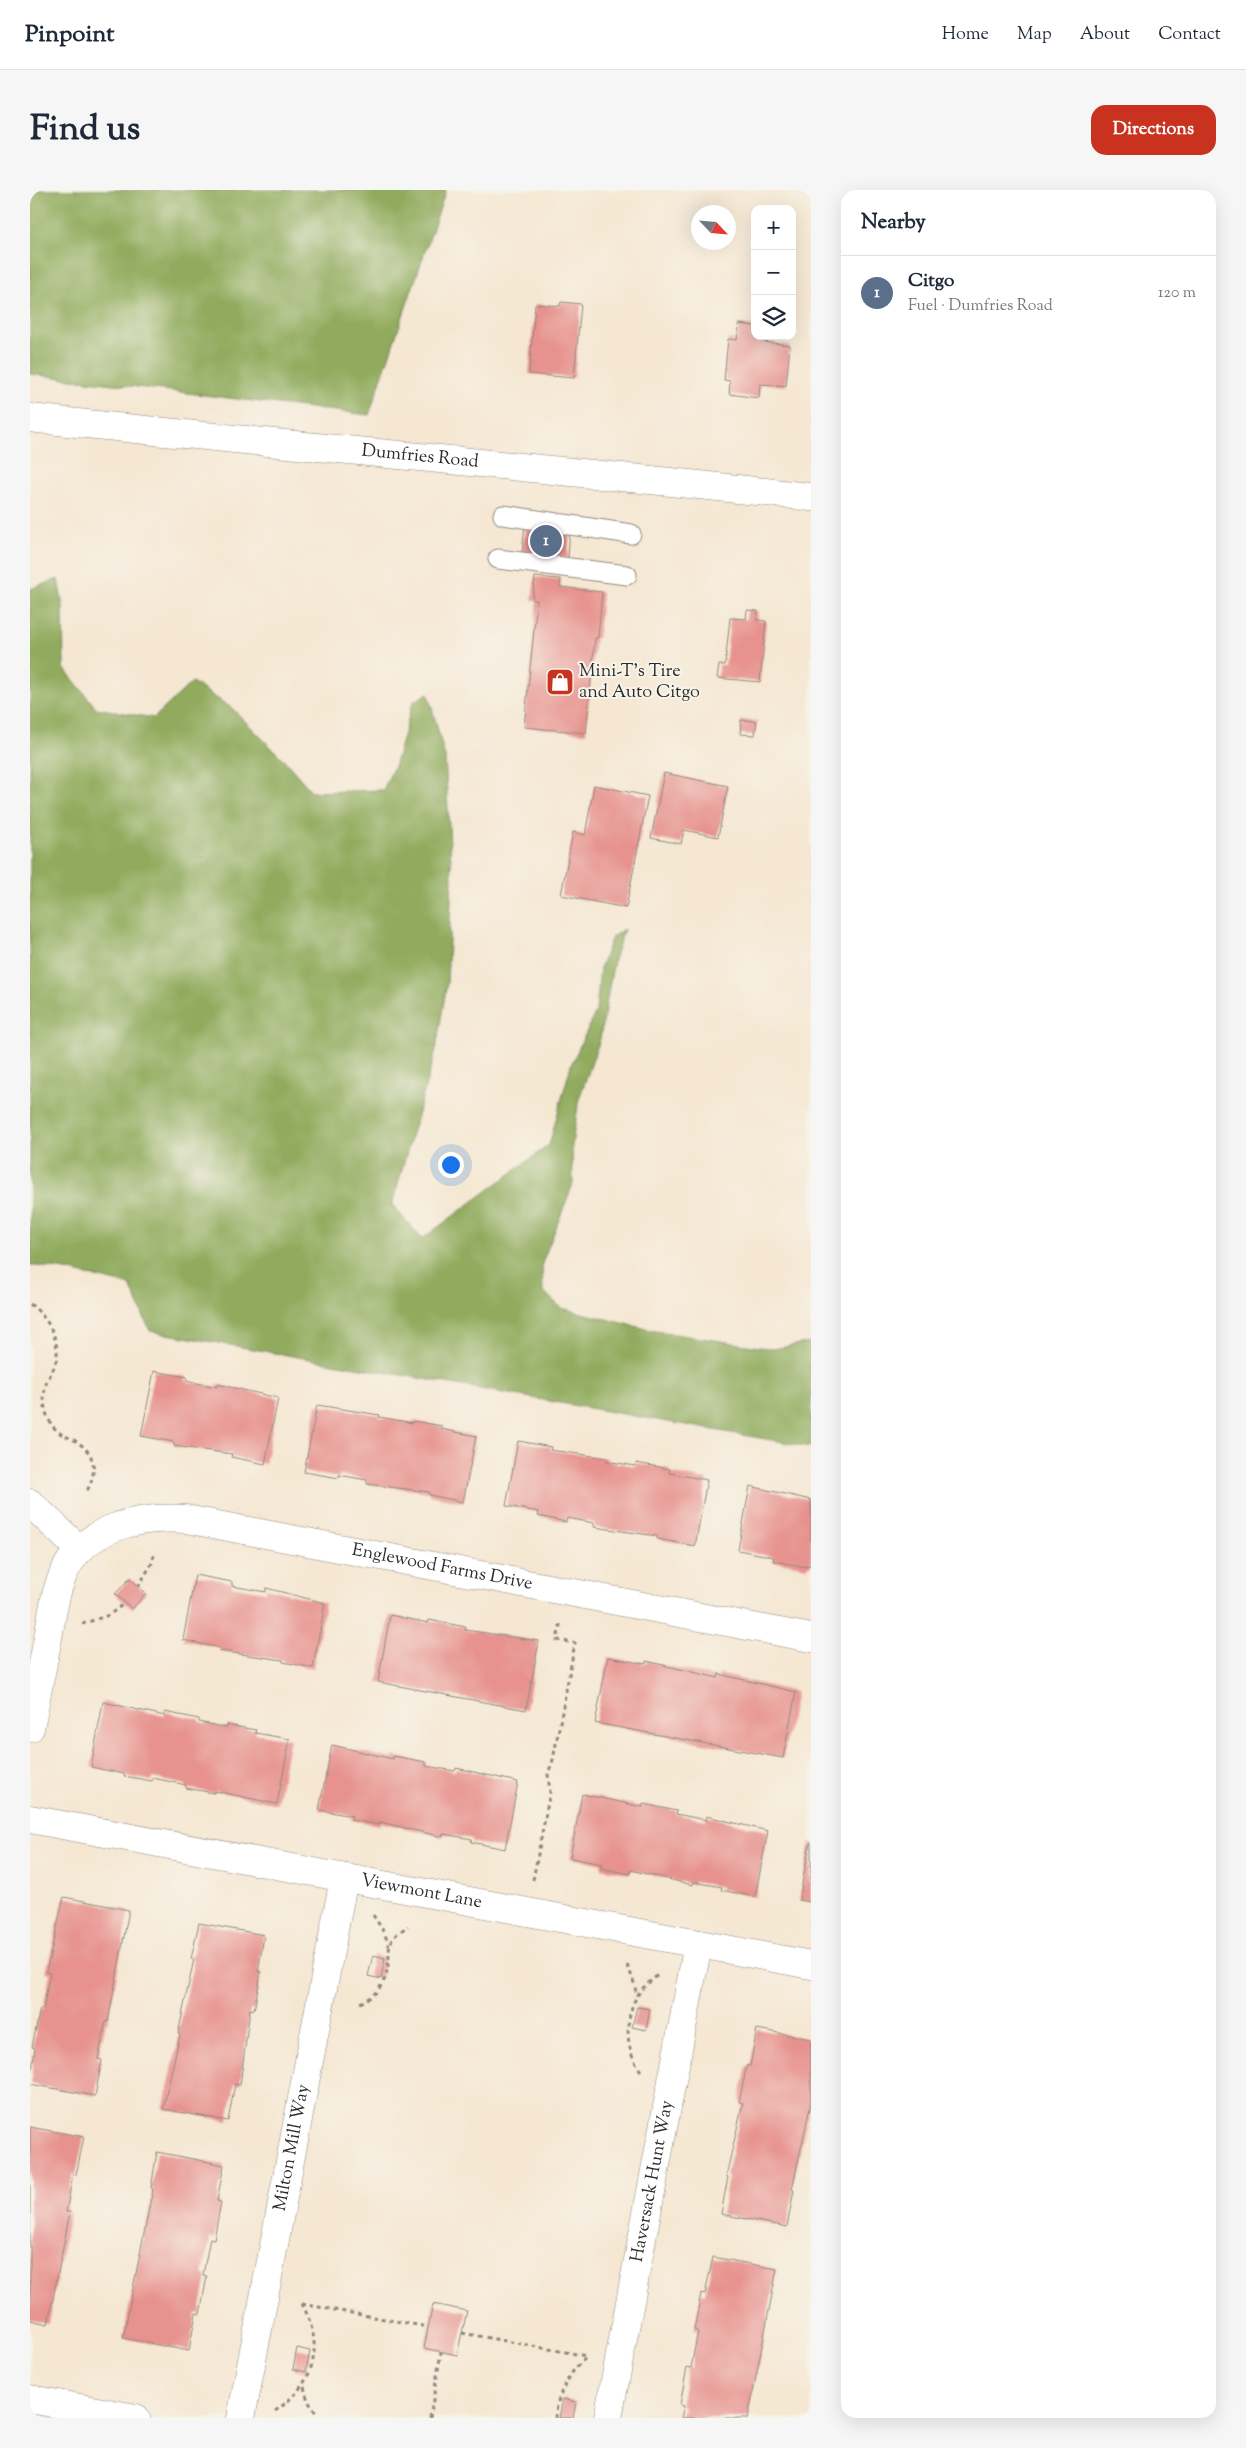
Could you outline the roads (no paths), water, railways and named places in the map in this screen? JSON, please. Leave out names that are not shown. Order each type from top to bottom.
[{"type":"street","name":"Dumfries Road","points":[[30,418],[269,444],[637,478],[811,497]]},
{"type":"street","points":[[30,1503],[80,1550]]},
{"type":"street","name":"Englewood Farms Drive","points":[[30,1728],[63,1574],[80,1550],[98,1535],[115,1527],[153,1518],[186,1519],[811,1638]]},
{"type":"street","name":"Viewmont Lane","points":[[30,1819],[811,1965]]},
{"type":"street","name":"Milton Mill Way","points":[[241,2418],[344,1878]]},
{"type":"street","name":"Haversack Hunt Way","points":[[608,2418],[698,1944]]},
{"type":"street","points":[[30,2399],[136,2418]]},
{"type":"lane","points":[[503,515],[632,534]]},
{"type":"lane","points":[[498,559],[627,575]]},
{"type":"place","name":"Citgo","points":[[546,541]]},
{"type":"place","name":"Mini-T's Tire and Auto Citgo","points":[[560,682]]}]
